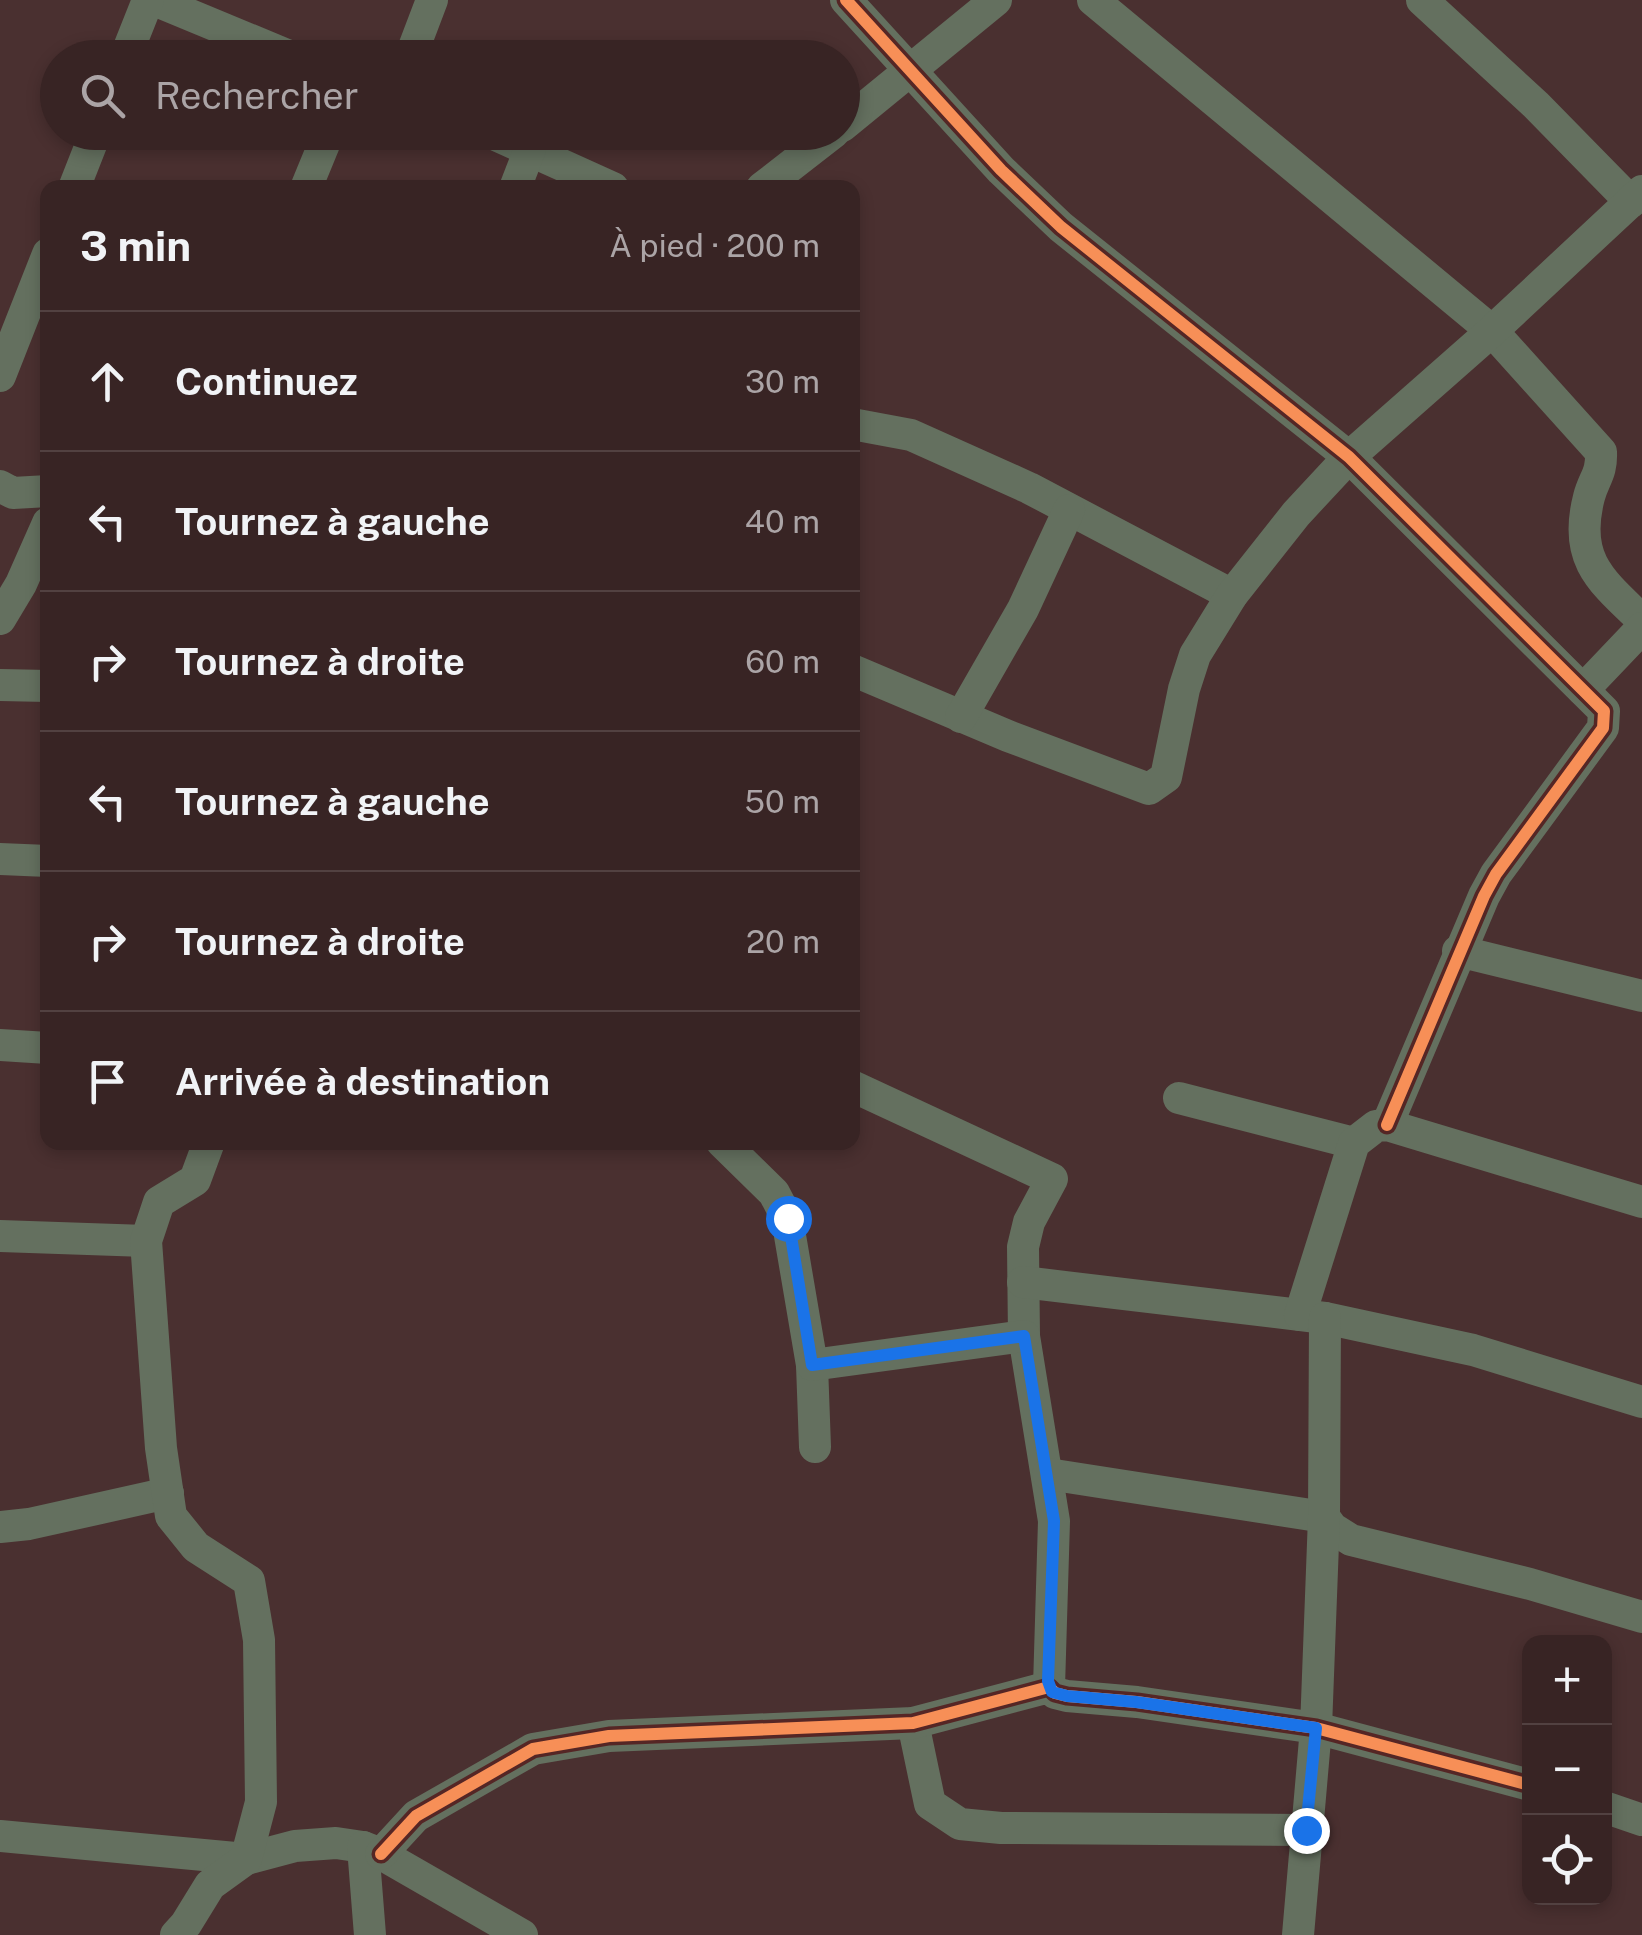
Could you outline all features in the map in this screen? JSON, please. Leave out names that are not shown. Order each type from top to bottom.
[{"type":"street","points":[[133,40],[151,0],[250,40]]},
{"type":"street","points":[[417,40],[432,0]]},
{"type":"street","points":[[846,0],[1002,170],[1061,228],[1349,457],[1604,711],[1603,728],[1496,874],[1458,951],[1387,1125]]},
{"type":"street","points":[[860,112],[996,0]]},
{"type":"street","points":[[1092,0],[1492,331],[1601,452],[1602,472],[1590,492],[1583,542],[1590,564],[1642,620]]},
{"type":"street","points":[[860,673],[1149,789],[1166,777],[1184,689],[1195,656],[1232,595],[1296,514],[1349,457],[1636,196],[1422,0]]},
{"type":"street","points":[[77,180],[89,150]]},
{"type":"street","points":[[309,180],[322,150]]},
{"type":"street","points":[[518,180],[529,150]]},
{"type":"street","points":[[534,150],[597,180]]},
{"type":"street","points":[[772,180],[811,150]]},
{"type":"street","points":[[0,376],[40,274]]},
{"type":"street","points":[[860,425],[911,435],[1029,488],[1232,595]]},
{"type":"street","points":[[0,486],[13,492],[40,491]]},
{"type":"street","points":[[960,716],[1023,610],[1069,510]]},
{"type":"street","points":[[0,618],[40,540]]},
{"type":"street","points":[[1583,690],[1642,628]]},
{"type":"street","points":[[0,685],[40,686]]},
{"type":"street","points":[[0,859],[40,861]]},
{"type":"street","points":[[1458,951],[1642,996]]},
{"type":"street","points":[[0,1045],[40,1048]]},
{"type":"street","points":[[860,1090],[1052,1179],[1029,1222],[1023,1247],[1023,1282],[1024,1336],[1048,1474],[1054,1534],[1050,1687],[1055,1694],[1316,1728],[1522,1782]]},
{"type":"street","points":[[1179,1098],[1354,1143]]},
{"type":"street","points":[[1298,1935],[1316,1728],[1324,1516],[1313,1316],[1354,1143],[1376,1126],[1387,1125],[1642,1202]]},
{"type":"street","points":[[176,1935],[210,1885],[246,1859],[261,1802],[259,1640],[249,1581],[196,1547],[170,1516],[161,1448],[146,1241],[159,1202],[195,1180],[206,1150]]},
{"type":"street","points":[[730,1150],[774,1193],[788,1218],[812,1365],[815,1447]]},
{"type":"street","points":[[0,1236],[146,1241]]},
{"type":"street","points":[[1023,1282],[1313,1316],[1472,1350],[1642,1402]]},
{"type":"street","points":[[812,1365],[1024,1336]]},
{"type":"street","points":[[1048,1474],[1324,1516],[1332,1528],[1351,1540],[1530,1584],[1642,1617]]},
{"type":"street","points":[[0,1527],[30,1524],[168,1493]]},
{"type":"street","points":[[372,1851],[416,1816],[532,1749],[608,1736],[914,1722],[1050,1687]]},
{"type":"street","points":[[914,1722],[930,1804],[960,1824],[1002,1828],[1306,1830]]},
{"type":"street","points":[[1612,1811],[1642,1820]]},
{"type":"street","points":[[0,1836],[246,1859],[295,1846],[336,1843],[372,1851],[522,1935]]},
{"type":"street","points":[[370,1935],[372,1851]]},
{"type":"cycle path","points":[[846,0],[1001,170],[1061,227],[1349,457],[1604,711],[1603,728],[1484,896],[1387,1125]]},
{"type":"cycle path","points":[[381,1854],[416,1816],[533,1749],[609,1736],[913,1723],[1049,1687],[1067,1696],[1316,1728],[1522,1783]]},
{"type":"route","points":[[788,1218],[812,1365],[1024,1336],[1054,1521],[1048,1681],[1052,1692],[1316,1728],[1306,1830]]}]
